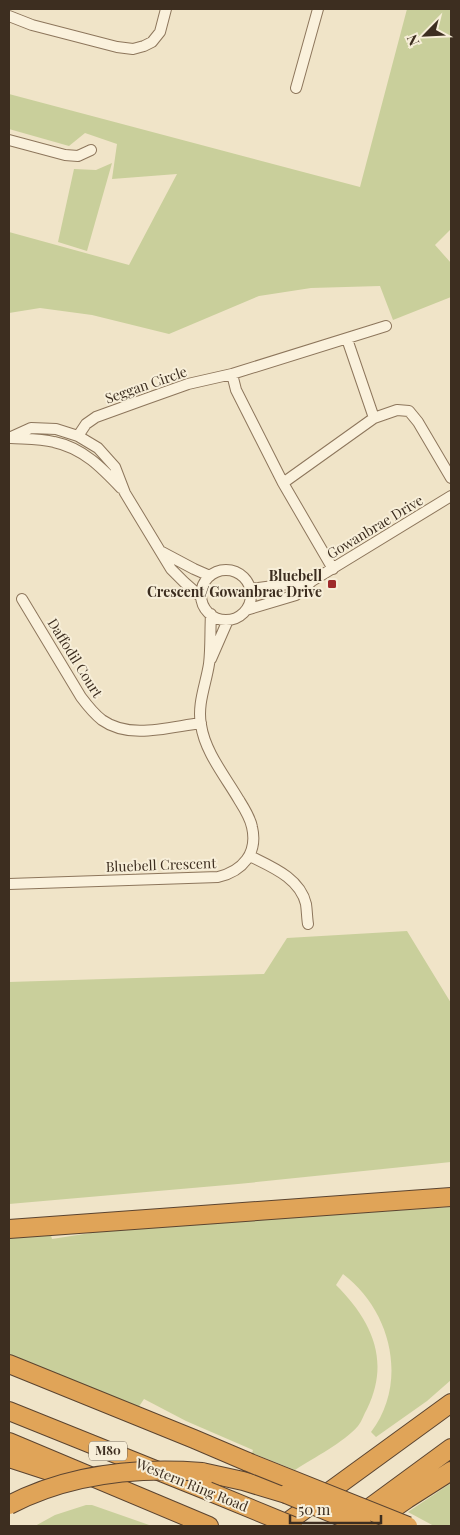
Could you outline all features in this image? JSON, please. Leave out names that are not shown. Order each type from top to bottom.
[{"type":"highway","points":[[9,1229],[451,1197]]},
{"type":"highway","points":[[9,1364],[408,1526]]},
{"type":"highway","points":[[282,1526],[451,1403]]},
{"type":"highway","name":"Western Ring Road","points":[[9,1411],[293,1526]]},
{"type":"highway","name":"M80","points":[[9,1442],[208,1526]]},
{"type":"highway","points":[[344,1526],[451,1448]]},
{"type":"highway","points":[[9,1458],[177,1514]]},
{"type":"highway","points":[[9,1505],[38,1492],[82,1479],[134,1471],[183,1471],[222,1476],[265,1487],[363,1526]]},
{"type":"highway","points":[[368,1526],[451,1471]]},
{"type":"street","points":[[9,16],[32,26],[132,49],[152,42],[160,32],[166,9]]},
{"type":"street","points":[[296,88],[318,9]]},
{"type":"street","points":[[9,140],[65,155],[78,156],[91,150]]},
{"type":"street","name":"Seggan Circle","points":[[78,436],[86,424],[96,417],[188,384],[232,374],[386,326]]},
{"type":"street","points":[[347,338],[374,418]]},
{"type":"street","points":[[232,374],[236,390],[284,483],[333,569]]},
{"type":"street","points":[[284,483],[374,418],[397,410],[409,411],[418,422],[451,478]]},
{"type":"street","points":[[9,438],[32,428],[56,429],[78,436],[98,448],[115,467],[125,492],[171,569],[201,597],[206,609],[211,614],[216,618],[228,620],[235,618],[246,610],[250,604],[251,596],[248,582],[231,570],[217,572],[210,576],[205,582],[201,597]]},
{"type":"street","points":[[9,438],[55,442],[69,447],[86,455],[125,492]]},
{"type":"street","name":"Gowanbrae Drive","points":[[246,610],[296,595],[312,581],[451,496]]},
{"type":"street","points":[[161,552],[194,570],[210,576]]},
{"type":"street","name":"Gowanbrae Drive","points":[[250,589],[312,581]]},
{"type":"street","name":"Daffodil Court","points":[[22,599],[81,697],[101,719],[113,726],[142,731],[200,723]]},
{"type":"street","points":[[211,614],[209,664],[202,697],[200,723],[206,745],[252,825],[254,839],[250,856],[283,873],[297,886],[306,904],[308,924]]},
{"type":"street","points":[[209,664],[228,620]]},
{"type":"street","name":"Bluebell Crescent","points":[[9,884],[218,877],[231,874],[242,867],[250,856]]},
{"type":"green space","points":[[407,9],[451,9],[451,229],[435,245],[451,263],[451,297],[393,320],[380,286],[311,288],[259,296],[169,334],[92,315],[40,308],[9,313],[9,232],[129,265],[177,174],[112,179],[117,144],[85,133],[69,146],[9,129],[9,94],[360,187]]},
{"type":"green space","points":[[112,163],[87,251],[58,242],[74,169],[96,170]]},
{"type":"green space","points":[[407,931],[451,1003],[451,1162],[238,1184],[9,1204],[9,982],[264,974],[287,938]]},
{"type":"green space","points":[[451,1207],[451,1380],[427,1401],[376,1437],[371,1432],[383,1412],[389,1391],[391,1370],[389,1348],[383,1327],[373,1307],[360,1289],[343,1274],[336,1285],[359,1312],[374,1342],[377,1357],[377,1374],[374,1391],[361,1422],[352,1432],[337,1444],[295,1470],[252,1453],[253,1450],[186,1421],[144,1399],[138,1408],[9,1356],[9,1236],[50,1232],[52,1239],[116,1229]]},
{"type":"green space","points":[[451,1483],[451,1526],[434,1526],[408,1512]]},
{"type":"green space","points":[[86,1505],[92,1505],[152,1526],[35,1526],[55,1515]]},
{"type":"place","name":"Bluebell Crescent/Gowanbrae Drive","points":[[332,584]]}]
